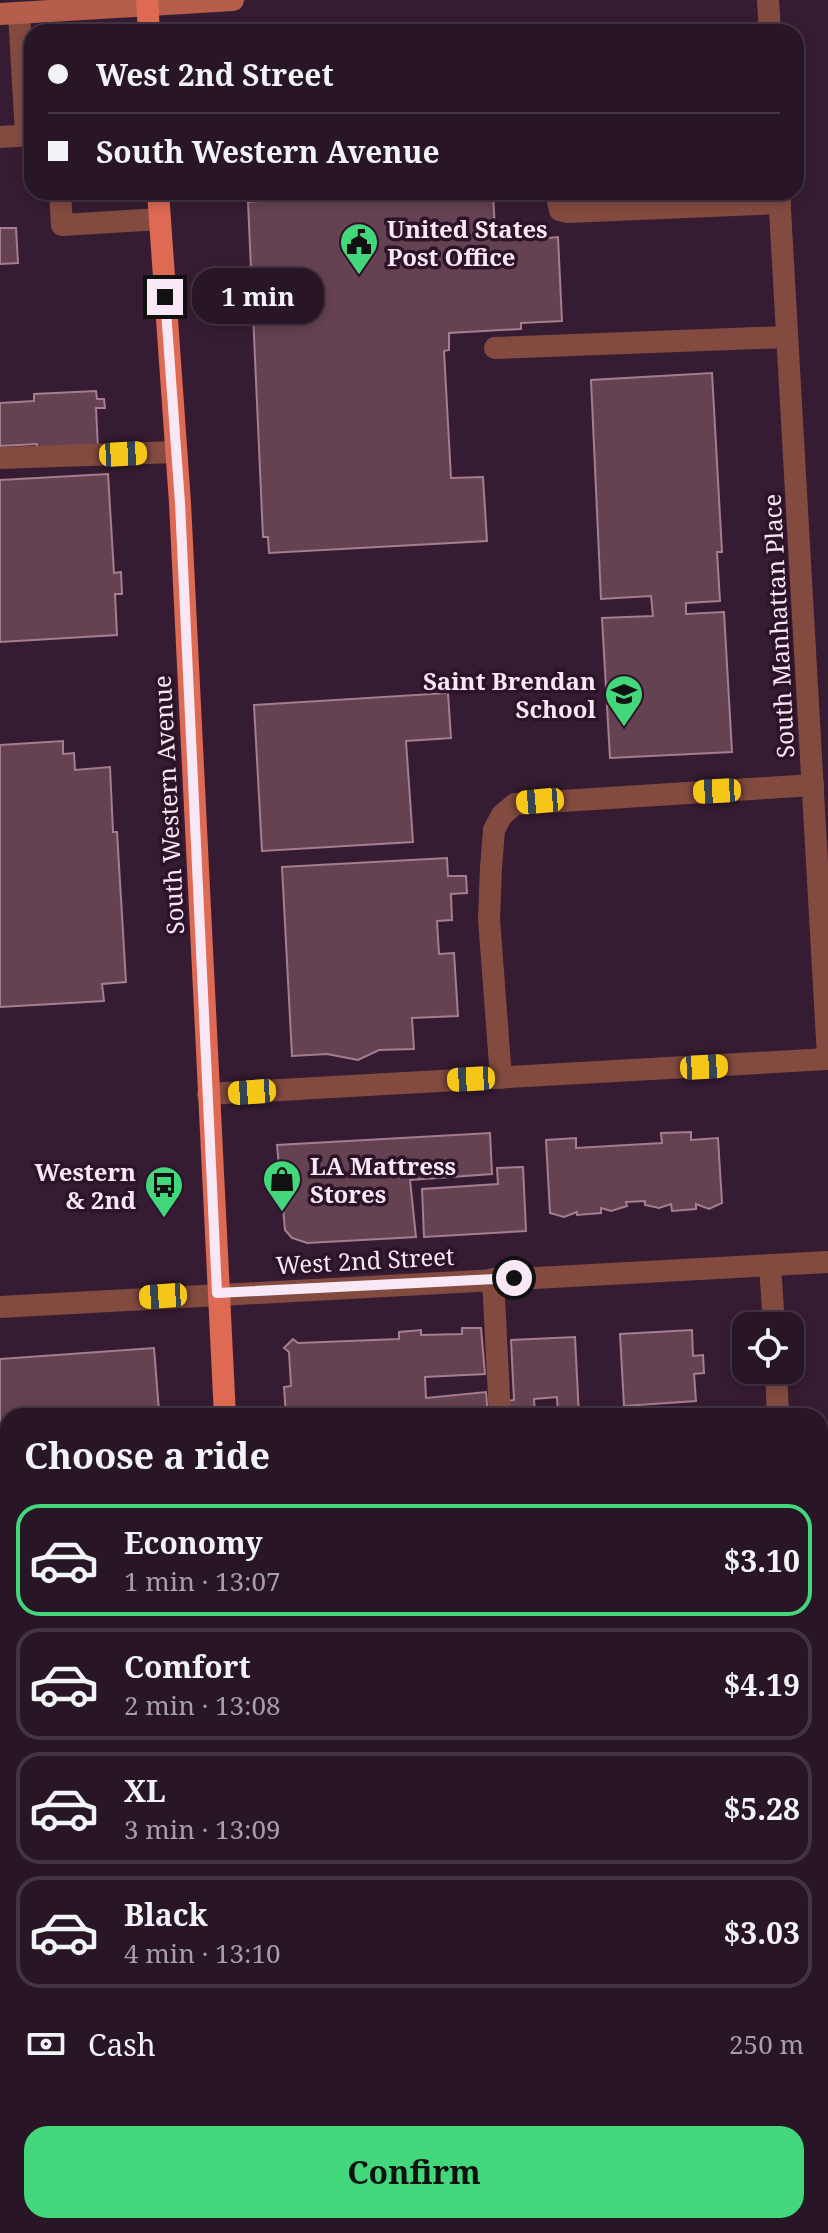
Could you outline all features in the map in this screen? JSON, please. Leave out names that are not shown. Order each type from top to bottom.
[{"type":"main road","points":[[9,14],[147,2],[233,0]]},
{"type":"main road","points":[[147,2],[148,24]]},
{"type":"main road","name":"South Western Avenue","points":[[159,200],[176,452],[224,1408]]},
{"type":"street","points":[[768,0],[770,24]]},
{"type":"street","points":[[9,14],[24,105]]},
{"type":"street","points":[[0,137],[24,135]]},
{"type":"street","points":[[60,200],[62,225],[160,219]]},
{"type":"street","points":[[558,200],[560,210],[568,212],[654,200]]},
{"type":"street","name":"South Manhattan Place","points":[[780,200],[828,1058]]},
{"type":"street","points":[[495,348],[787,337]]},
{"type":"street","points":[[0,458],[176,452]]},
{"type":"street","points":[[501,1078],[489,919],[494,830],[502,815],[515,804],[813,785]]},
{"type":"street","points":[[208,1094],[828,1058]]},
{"type":"street","name":"West 2nd Street","points":[[0,1307],[828,1262]]},
{"type":"street","points":[[770,1265],[773,1312]]},
{"type":"street","points":[[493,1279],[500,1408]]},
{"type":"street","points":[[777,1384],[778,1408]]},
{"type":"building","points":[[493,200],[495,231],[548,228],[549,238],[558,237],[562,321],[521,323],[521,329],[449,333],[449,350],[444,351],[451,478],[483,477],[487,541],[269,553],[268,537],[263,537],[248,202]]},
{"type":"building","points":[[0,228],[16,228],[18,263],[0,264]]},
{"type":"building","points":[[712,373],[722,552],[717,552],[720,601],[686,603],[686,614],[724,612],[732,752],[610,758],[602,618],[653,616],[651,596],[601,599],[591,380]]},
{"type":"building","points":[[96,391],[97,399],[104,399],[105,408],[96,408],[98,448],[37,451],[37,444],[0,446],[0,403],[34,401],[34,394]]},
{"type":"building","points":[[108,474],[114,573],[121,572],[122,594],[115,594],[117,635],[0,642],[0,480]]},
{"type":"building","points":[[448,693],[451,738],[406,741],[413,842],[262,851],[254,705]]},
{"type":"building","points":[[63,741],[63,754],[74,753],[75,770],[110,767],[126,982],[102,984],[104,1001],[0,1007],[0,745]]},
{"type":"building","points":[[447,858],[448,876],[466,876],[467,893],[451,894],[452,920],[437,921],[439,954],[454,953],[458,1016],[412,1018],[414,1049],[379,1050],[358,1060],[327,1054],[292,1056],[282,867]]},
{"type":"building","points":[[691,1132],[691,1140],[718,1138],[722,1203],[709,1209],[696,1204],[696,1209],[672,1211],[671,1204],[659,1208],[645,1205],[645,1201],[626,1202],[627,1206],[611,1211],[601,1208],[601,1213],[577,1215],[577,1212],[564,1217],[550,1213],[546,1140],[576,1138],[576,1148],[662,1143],[661,1133]]},
{"type":"building","points":[[490,1133],[492,1174],[410,1180],[416,1237],[307,1243],[292,1238],[285,1230],[277,1145]]},
{"type":"building","points":[[523,1167],[526,1231],[424,1237],[422,1189],[498,1184],[497,1168]]},
{"type":"building","points":[[462,1328],[481,1328],[485,1374],[425,1377],[426,1398],[486,1392],[487,1408],[285,1408],[284,1387],[291,1386],[289,1352],[284,1348],[293,1339],[298,1343],[399,1339],[399,1332],[421,1330],[421,1335],[462,1334]]},
{"type":"building","points":[[692,1330],[693,1356],[703,1355],[704,1373],[694,1374],[696,1401],[624,1406],[620,1334]]},
{"type":"building","points":[[575,1337],[579,1408],[558,1408],[557,1397],[534,1399],[535,1408],[507,1408],[507,1401],[514,1400],[511,1340]]},
{"type":"building","points":[[154,1348],[159,1408],[0,1408],[0,1359]]},
{"type":"place","name":"United States Post Office","points":[[359,276]]},
{"type":"place","name":"Saint Brendan School","points":[[624,728]]},
{"type":"place","name":"LA Mattress Stores","points":[[282,1213]]},
{"type":"place","name":"Western & 2nd","points":[[164,1219]]},
{"type":"route","points":[[165,297],[180,503],[217,1293],[514,1278]]}]
